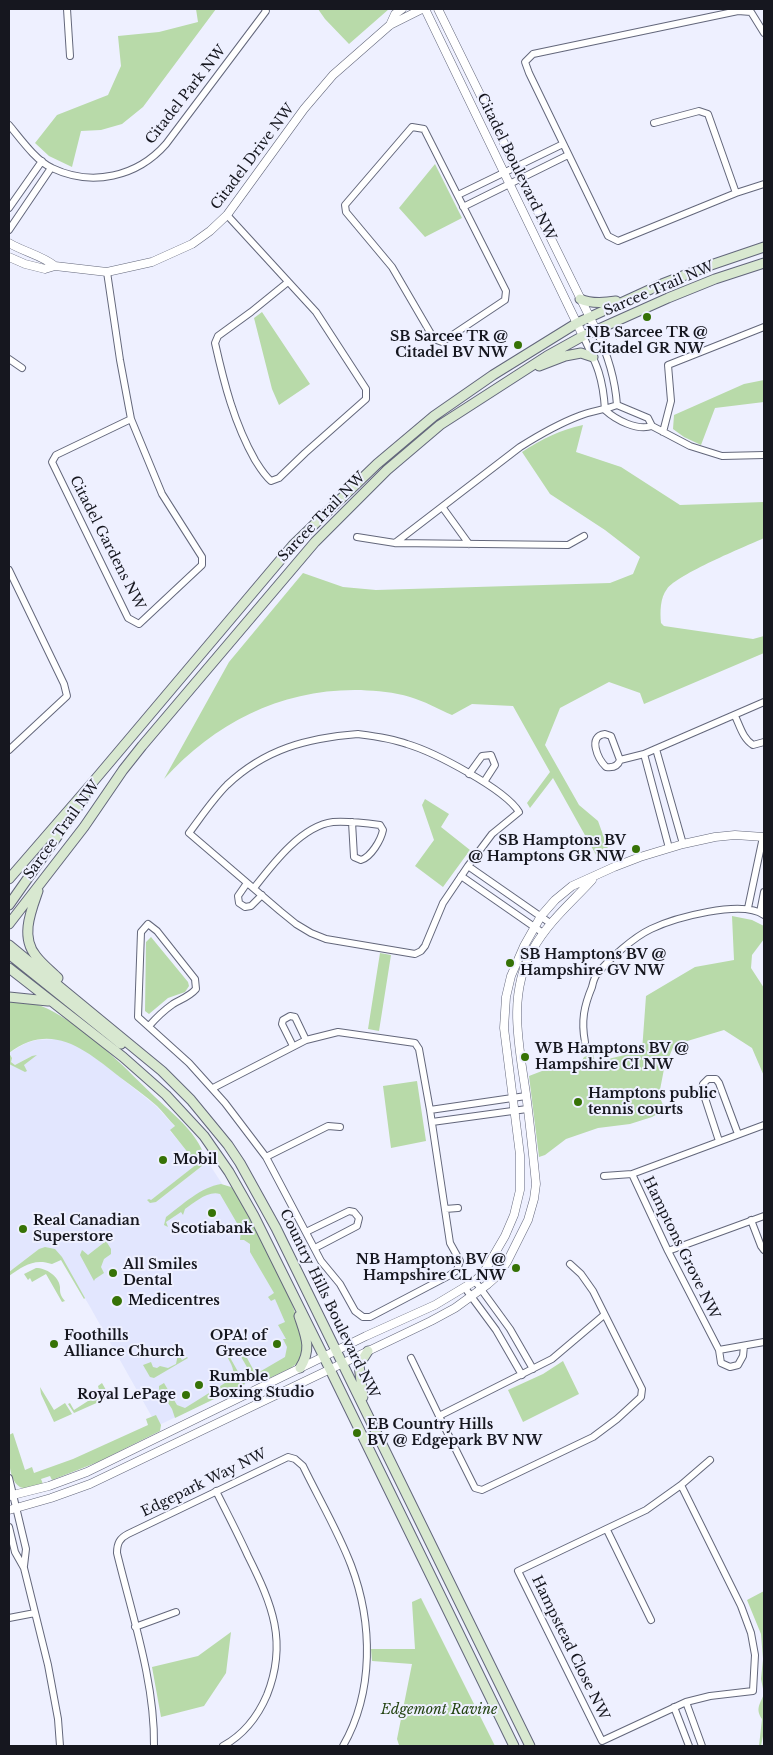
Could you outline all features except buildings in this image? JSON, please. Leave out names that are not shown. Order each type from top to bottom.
[{"type":"main road","name":"Sarcee Trail NW","points":[[10,876],[93,782],[282,557],[321,516],[377,464],[434,416],[493,375],[577,323],[626,300],[711,265],[764,247]]},
{"type":"main road","name":"Sarcee Trail NW","points":[[9,924],[84,827],[142,746],[315,542],[386,470],[440,426],[547,356],[583,336],[708,282],[764,263]]},
{"type":"main road","points":[[580,299],[585,302],[604,303],[626,300]]},
{"type":"main road","points":[[527,370],[565,356],[582,353],[593,357]]},
{"type":"main road","points":[[9,905],[83,802],[93,782]]},
{"type":"main road","points":[[41,883],[29,919],[28,938],[31,948],[34,955],[80,1003]]},
{"type":"main road","name":"Country Hills Boulevard NW","points":[[9,945],[155,1065],[191,1100],[228,1145],[248,1175],[337,1350],[530,1746]]},
{"type":"main road","points":[[9,954],[133,1054],[155,1065]]},
{"type":"main road","name":"Country Hills Boulevard NW","points":[[9,968],[149,1079],[204,1136],[238,1186],[324,1356],[514,1746]]},
{"type":"main road","points":[[9,996],[51,1002]]},
{"type":"main road","points":[[291,1290],[308,1349],[300,1368]]},
{"type":"main road","points":[[366,1409],[359,1365],[368,1351]]},
{"type":"street","points":[[67,9],[70,56]]},
{"type":"street","name":"Citadel Park NW","points":[[9,125],[42,161],[51,168],[85,177],[106,178],[132,170],[156,155],[237,50],[266,11],[265,9]]},
{"type":"street","name":"Citadel Drive NW","points":[[390,25],[395,14],[402,9]]},
{"type":"street","name":"Citadel Drive NW","points":[[9,257],[44,269],[55,266],[107,272],[152,262],[192,244],[227,215],[318,92],[345,63],[390,25],[424,9]]},
{"type":"street","name":"Citadel Boulevard NW","points":[[424,9],[505,172],[583,336]]},
{"type":"street","name":"Citadel Boulevard NW","points":[[438,9],[596,330]]},
{"type":"street","points":[[764,33],[751,12],[738,11],[533,54],[525,62],[608,236],[618,241],[736,193],[764,184]]},
{"type":"street","points":[[654,123],[699,111],[708,114],[736,193]]},
{"type":"street","points":[[412,127],[424,130],[458,195],[506,291],[504,300],[442,342],[434,338],[392,267],[346,212],[345,205],[412,127]]},
{"type":"street","points":[[458,195],[563,144]]},
{"type":"street","points":[[463,207],[568,155]]},
{"type":"street","points":[[9,208],[42,161]]},
{"type":"street","points":[[9,230],[51,168]]},
{"type":"street","points":[[227,215],[316,312],[366,389],[366,398],[279,478],[271,481],[265,477],[248,446],[226,393],[215,343],[218,336],[288,282]]},
{"type":"street","name":"Citadel Drive NW","points":[[9,243],[18,249],[45,258],[55,266]]},
{"type":"street","name":"Citadel Gardens NW","points":[[107,272],[131,419],[162,494],[202,557],[202,565],[139,624],[128,618],[52,462],[56,455],[131,419]]},
{"type":"street","points":[[662,432],[670,401],[668,365],[764,327]]},
{"type":"street","points":[[596,330],[611,365],[616,385],[616,405]]},
{"type":"street","points":[[583,336],[600,370],[605,410],[614,418],[644,429],[652,426]]},
{"type":"street","points":[[9,359],[22,368]]},
{"type":"street","points":[[395,543],[541,433],[581,415],[605,410],[616,405],[648,418],[652,426],[690,446],[722,456],[764,455]]},
{"type":"street","points":[[442,508],[469,544]]},
{"type":"street","points":[[357,537],[395,543],[568,545],[584,536]]},
{"type":"street","points":[[9,570],[64,684],[67,696],[9,750]]},
{"type":"street","points":[[620,760],[611,736],[604,734],[597,736],[594,744],[605,766],[608,768],[615,766],[620,760],[644,754],[764,702]]},
{"type":"street","points":[[735,716],[749,742],[753,745],[764,742]]},
{"type":"street","points":[[358,734],[408,744],[427,751],[484,782],[514,805],[519,812],[492,834],[460,876],[443,902],[424,946],[421,951],[415,954],[326,939],[296,924],[189,833],[226,786],[245,770],[268,755],[299,743],[331,736],[358,734]]},
{"type":"street","points":[[656,749],[683,844]]},
{"type":"street","points":[[644,754],[669,848]]},
{"type":"street","points":[[469,774],[482,756],[491,755],[495,765],[484,782]]},
{"type":"street","points":[[254,888],[283,852],[294,842],[314,829],[331,822],[352,822],[380,825],[383,830],[382,836],[366,858],[361,860],[354,857],[352,822]]},
{"type":"street","points":[[11,1496],[48,1486],[87,1472],[324,1356],[435,1305],[465,1288],[484,1272],[505,1236],[514,1214],[520,1190],[520,1155],[504,1028],[506,997],[511,976],[534,927],[555,900],[572,886],[614,866],[683,844],[735,835],[764,837],[748,908]]},
{"type":"street","points":[[468,866],[550,923]]},
{"type":"street","points":[[460,876],[543,933]]},
{"type":"street","points":[[12,1509],[90,1484],[431,1321],[472,1297],[497,1276],[507,1262],[528,1220],[534,1199],[535,1177],[518,1046],[516,1015],[521,978],[532,951],[550,923],[595,876]]},
{"type":"street","points":[[247,883],[238,896],[239,903],[245,907],[252,906],[262,895]]},
{"type":"street","points":[[585,1042],[583,1030],[584,1007],[596,974],[619,952],[650,930],[684,918],[716,910],[748,908],[762,914],[764,892]]},
{"type":"street","points":[[149,1026],[163,1011],[176,1002],[190,996],[196,989],[195,979],[157,931],[148,924],[141,932],[138,1017],[214,1088],[266,1157],[321,1261],[340,1284],[358,1315],[370,1317],[457,1270],[460,1261],[450,1243],[430,1110],[419,1049],[415,1043],[338,1032],[306,1040],[214,1088]]},
{"type":"street","points":[[293,1046],[282,1024],[283,1020],[290,1016],[295,1017],[306,1040]]},
{"type":"street","points":[[719,1141],[702,1089],[703,1084],[708,1079],[716,1079],[720,1083],[738,1134]]},
{"type":"street","points":[[430,1110],[526,1096]]},
{"type":"street","points":[[432,1122],[527,1109]]},
{"type":"street","name":"Hamptons Grove NW","points":[[744,1346],[743,1356],[738,1365],[730,1367],[721,1363],[719,1350],[668,1251],[632,1174],[764,1125]]},
{"type":"street","points":[[266,1157],[328,1126],[340,1127]]},
{"type":"street","points":[[604,1176],[632,1174]]},
{"type":"street","points":[[445,1210],[458,1208]]},
{"type":"street","points":[[306,1232],[349,1211],[359,1218],[357,1226],[315,1248]]},
{"type":"street","points":[[668,1251],[764,1216]]},
{"type":"street","points":[[751,1220],[764,1250]]},
{"type":"street","points":[[411,1358],[474,1488],[482,1490],[593,1436],[617,1419],[641,1397],[642,1390],[593,1292],[581,1274],[570,1264]]},
{"type":"street","points":[[475,1281],[510,1328],[533,1369]]},
{"type":"street","points":[[465,1288],[496,1330],[522,1375]]},
{"type":"street","points":[[439,1416],[552,1359],[604,1315]]},
{"type":"street","points":[[719,1350],[764,1342]]},
{"type":"street","name":"Edgepark Way NW","points":[[154,1746],[149,1690],[117,1553],[118,1544],[128,1534],[216,1491],[284,1458],[294,1458],[303,1466],[350,1564],[364,1612],[367,1654],[362,1692],[353,1725],[343,1746]]},
{"type":"street","points":[[681,1485],[710,1460]]},
{"type":"street","points":[[9,1478],[12,1509],[26,1549],[24,1568]]},
{"type":"street","name":"Hampstead Close NW","points":[[681,1485],[741,1606],[751,1633],[755,1655],[753,1691],[710,1696],[686,1702],[602,1741],[518,1572],[646,1510],[681,1485]]},
{"type":"street","points":[[216,1491],[268,1597],[275,1622],[277,1645],[272,1682],[260,1710],[241,1732],[223,1746]]},
{"type":"street","points":[[9,1527],[15,1552],[24,1568],[35,1613],[55,1698],[61,1746]]},
{"type":"street","points":[[607,1530],[651,1620]]},
{"type":"street","points":[[135,1627],[176,1612]]},
{"type":"street","points":[[9,1618],[35,1613]]},
{"type":"street","points":[[686,1702],[702,1746]]},
{"type":"street","points":[[674,1707],[690,1746]]},
{"type":"shaded area","points":[[59,1039],[73,1043],[90,1053],[156,1106],[175,1127],[170,1131],[198,1164],[150,1201],[156,1202],[202,1166],[204,1156],[230,1196],[302,1353],[258,1378],[157,1426],[55,1249],[39,1249],[9,1272],[9,1064],[26,1071],[24,1065],[32,1056],[15,1065],[11,1062],[12,1058],[9,1053],[26,1043],[37,1040]]},
{"type":"green space","points":[[196,9],[216,9],[143,107],[122,124],[101,130],[81,131],[72,167],[49,156],[35,143],[57,115],[108,95],[121,66],[118,36],[159,32],[198,22]]},
{"type":"green space","points":[[318,9],[389,9],[349,44]]},
{"type":"green space","points":[[435,164],[462,218],[425,237],[399,208]]},
{"type":"green space","points":[[262,312],[310,384],[279,405],[272,389],[254,318]]},
{"type":"green space","points":[[764,380],[764,402],[715,408],[701,445],[673,429],[674,415],[744,384]]},
{"type":"green space","points":[[583,425],[576,452],[621,467],[680,505],[764,502],[764,538],[712,561],[674,583],[667,589],[663,597],[661,623],[664,626],[753,639],[764,636],[764,653],[644,704],[640,693],[609,682],[560,708],[545,745],[579,805],[598,821],[611,857],[600,862],[553,778],[530,808],[527,803],[550,772],[513,706],[472,704],[452,715],[404,695],[386,692],[361,690],[332,691],[305,695],[278,702],[253,712],[229,725],[184,759],[164,779],[229,662],[303,573],[343,587],[376,590],[610,583],[633,574],[640,557],[605,530],[550,494],[522,452],[551,436]]},
{"type":"green space","points":[[425,799],[449,814],[441,827],[470,850],[443,887],[415,866],[434,840],[422,805]]},
{"type":"green space","points":[[732,916],[752,920],[764,926],[764,939],[752,955],[751,968],[764,988],[764,1076],[752,1048],[724,1030],[674,1045],[664,1069],[659,1095],[665,1110],[652,1117],[630,1124],[598,1128],[566,1139],[545,1155],[539,1157],[529,1076],[542,1071],[580,1064],[584,1057],[593,1054],[595,1062],[642,1051],[646,996],[695,967],[734,960]]},
{"type":"green space","points":[[151,937],[188,982],[189,986],[185,992],[168,998],[149,1014],[145,1011],[146,942]]},
{"type":"green space","points":[[380,953],[391,955],[379,1031],[368,1029]]},
{"type":"green space","points":[[9,999],[29,1002],[59,1015],[97,1043],[194,1136],[203,1152],[202,1166],[156,1202],[150,1203],[147,1200],[151,1200],[197,1164],[170,1130],[175,1126],[144,1095],[95,1058],[68,1043],[54,1039],[40,1039],[25,1043],[9,1053]]},
{"type":"green space","points":[[9,1053],[12,1058],[11,1062],[15,1065],[37,1055],[24,1065],[27,1071],[25,1072],[9,1064]]},
{"type":"green space","points":[[417,1081],[426,1141],[391,1148],[383,1086]]},
{"type":"green space","points":[[221,1184],[231,1187],[242,1200],[288,1294],[304,1340],[301,1360],[291,1368],[261,1382],[255,1381],[240,1355],[248,1350],[247,1358],[253,1369],[261,1371],[285,1357],[287,1347],[283,1339],[286,1339],[278,1325],[285,1322],[275,1299],[271,1301],[268,1297],[274,1293],[250,1252],[250,1244],[240,1240],[241,1230],[220,1194],[215,1193],[201,1198],[185,1209],[183,1215],[181,1212],[166,1222],[168,1227],[164,1225],[166,1217],[192,1197],[206,1189]]},
{"type":"green space","points":[[106,1241],[111,1249],[111,1254],[104,1259],[101,1267],[104,1273],[94,1281],[80,1255],[82,1250],[88,1255]]},
{"type":"green space","points":[[45,1247],[55,1249],[62,1257],[84,1299],[61,1260],[52,1264],[40,1262],[29,1264],[9,1276],[9,1272],[39,1249]]},
{"type":"green space","points":[[36,1268],[48,1271],[55,1276],[65,1301],[62,1302],[46,1274],[32,1282],[30,1278],[28,1280],[24,1274]]},
{"type":"green space","points":[[178,1354],[182,1360],[188,1358],[154,1378],[150,1377],[143,1365],[151,1362],[153,1367],[168,1368],[176,1364]]},
{"type":"green space","points":[[228,1354],[245,1384],[175,1418],[159,1386],[164,1383],[177,1405],[185,1408],[225,1383],[233,1382],[233,1371],[226,1355]]},
{"type":"green space","points":[[563,1361],[579,1394],[523,1422],[508,1390],[543,1374]]},
{"type":"green space","points":[[102,1383],[110,1397],[74,1413],[68,1404],[70,1403],[74,1410],[88,1401],[84,1393],[88,1391],[92,1395],[99,1390],[98,1386]]},
{"type":"green space","points":[[40,1387],[54,1410],[65,1403],[72,1414],[54,1422],[41,1394]]},
{"type":"green space","points":[[156,1415],[161,1425],[160,1431],[98,1462],[52,1480],[50,1476],[41,1479],[43,1484],[23,1488],[14,1480],[11,1473],[9,1435],[13,1433],[25,1470],[32,1467],[34,1473],[73,1459],[148,1425],[146,1419]]},
{"type":"green space","points":[[764,1591],[764,1694],[761,1679],[763,1659],[761,1634],[747,1600]]},
{"type":"green space","name":"Edgemont Ravine","points":[[421,1598],[495,1746],[399,1745],[397,1739],[412,1664],[372,1661],[371,1649],[415,1649],[412,1602]]},
{"type":"green space","points":[[231,1632],[226,1673],[204,1706],[161,1717],[152,1667],[198,1656]]},
{"type":"green space","points":[[764,1694],[764,1731],[761,1746],[759,1746],[762,1719],[759,1709]]},
{"type":"place","name":"NB Sarcee TR @ Citadel GR NW","points":[[647,317]]},
{"type":"place","name":"SB Sarcee TR @ Citadel BV NW","points":[[518,345]]},
{"type":"place","name":"SB Hamptons BV @ Hamptons GR NW","points":[[636,849]]},
{"type":"place","name":"SB Hamptons BV @ Hampshire GV NW","points":[[510,963]]},
{"type":"place","name":"WB Hamptons BV @ Hampshire CI NW","points":[[525,1057]]},
{"type":"place","name":"Hamptons public tennis courts","points":[[578,1102]]},
{"type":"place","name":"Mobil","points":[[163,1160]]},
{"type":"place","name":"Scotiabank","points":[[212,1213]]},
{"type":"place","name":"Real Canadian Superstore","points":[[23,1229]]},
{"type":"place","name":"NB Hamptons BV @ Hampshire CL NW","points":[[516,1268]]},
{"type":"place","name":"All Smiles Dental","points":[[113,1273]]},
{"type":"place","name":"Medicentres","points":[[117,1301]]},
{"type":"place","name":"Foothills Alliance Church","points":[[54,1344]]},
{"type":"place","name":"OPA! of Greece","points":[[277,1344]]},
{"type":"place","name":"Rumble Boxing Studio","points":[[199,1385]]},
{"type":"place","name":"Royal LePage","points":[[186,1395]]},
{"type":"place","name":"EB Country Hills BV @ Edgepark BV NW","points":[[357,1433]]}]
